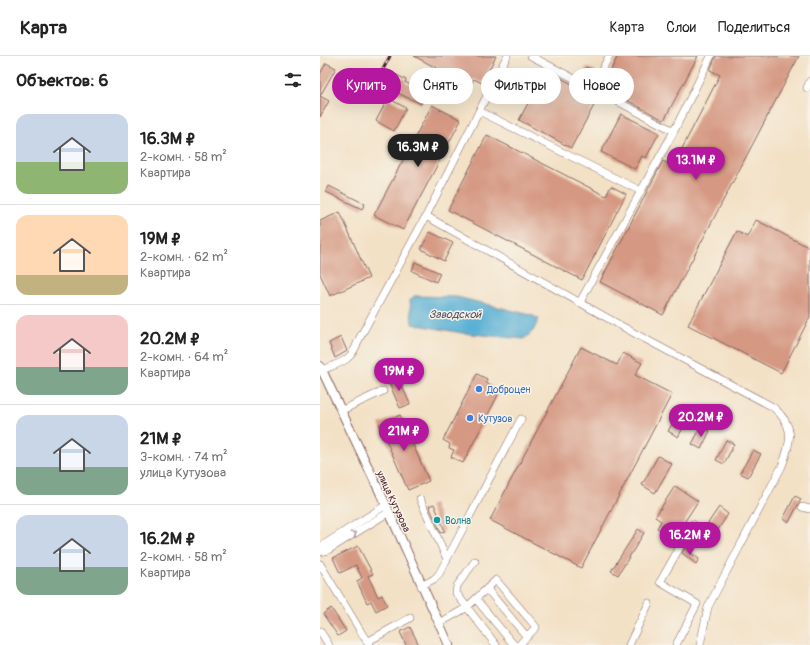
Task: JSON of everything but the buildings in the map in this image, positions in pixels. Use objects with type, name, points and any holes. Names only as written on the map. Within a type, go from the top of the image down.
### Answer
[{"type":"main road","name":"улица Кутузова","points":[[321,368],[387,508],[448,645]]},
{"type":"street","points":[[321,368],[346,360],[354,353],[358,341],[426,216],[507,56]]},
{"type":"street","points":[[531,56],[569,76]]},
{"type":"street","points":[[604,68],[610,56]]},
{"type":"street","points":[[580,302],[674,131],[711,56]]},
{"type":"street","points":[[623,104],[674,131]]},
{"type":"street","points":[[479,111],[641,191]]},
{"type":"street","points":[[426,216],[773,407],[785,417],[790,436],[789,449],[782,466],[708,607],[700,645]]},
{"type":"street","points":[[340,411],[383,391]]},
{"type":"street","points":[[421,586],[434,579],[439,574],[521,419]]},
{"type":"street","points":[[420,499],[447,559]]},
{"type":"street","points":[[320,547],[387,508]]},
{"type":"street","points":[[320,552],[328,550],[387,508]]},
{"type":"street","points":[[802,508],[810,509]]},
{"type":"street","points":[[676,645],[697,604],[660,582],[693,524]]},
{"type":"street","points":[[475,561],[456,590],[466,608],[496,645]]},
{"type":"street","points":[[320,564],[368,644],[410,618]]},
{"type":"street","points":[[438,624],[466,608],[496,580],[536,627],[519,645]]},
{"type":"street","points":[[487,589],[527,637]]},
{"type":"street","points":[[476,599],[514,645]]},
{"type":"street","points":[[629,645],[649,603]]},
{"type":"street","points":[[320,631],[328,645]]},
{"type":"water","name":"Заводской","points":[[414,296],[457,297],[531,315],[539,319],[533,331],[524,339],[462,333],[412,324],[410,300]]},
{"type":"railway","points":[[384,68],[390,56]]},
{"type":"place","name":"Доброцен","points":[[479,389]]},
{"type":"place","name":"Кутузов","points":[[470,418]]},
{"type":"place","name":"Волна","points":[[437,520]]}]
